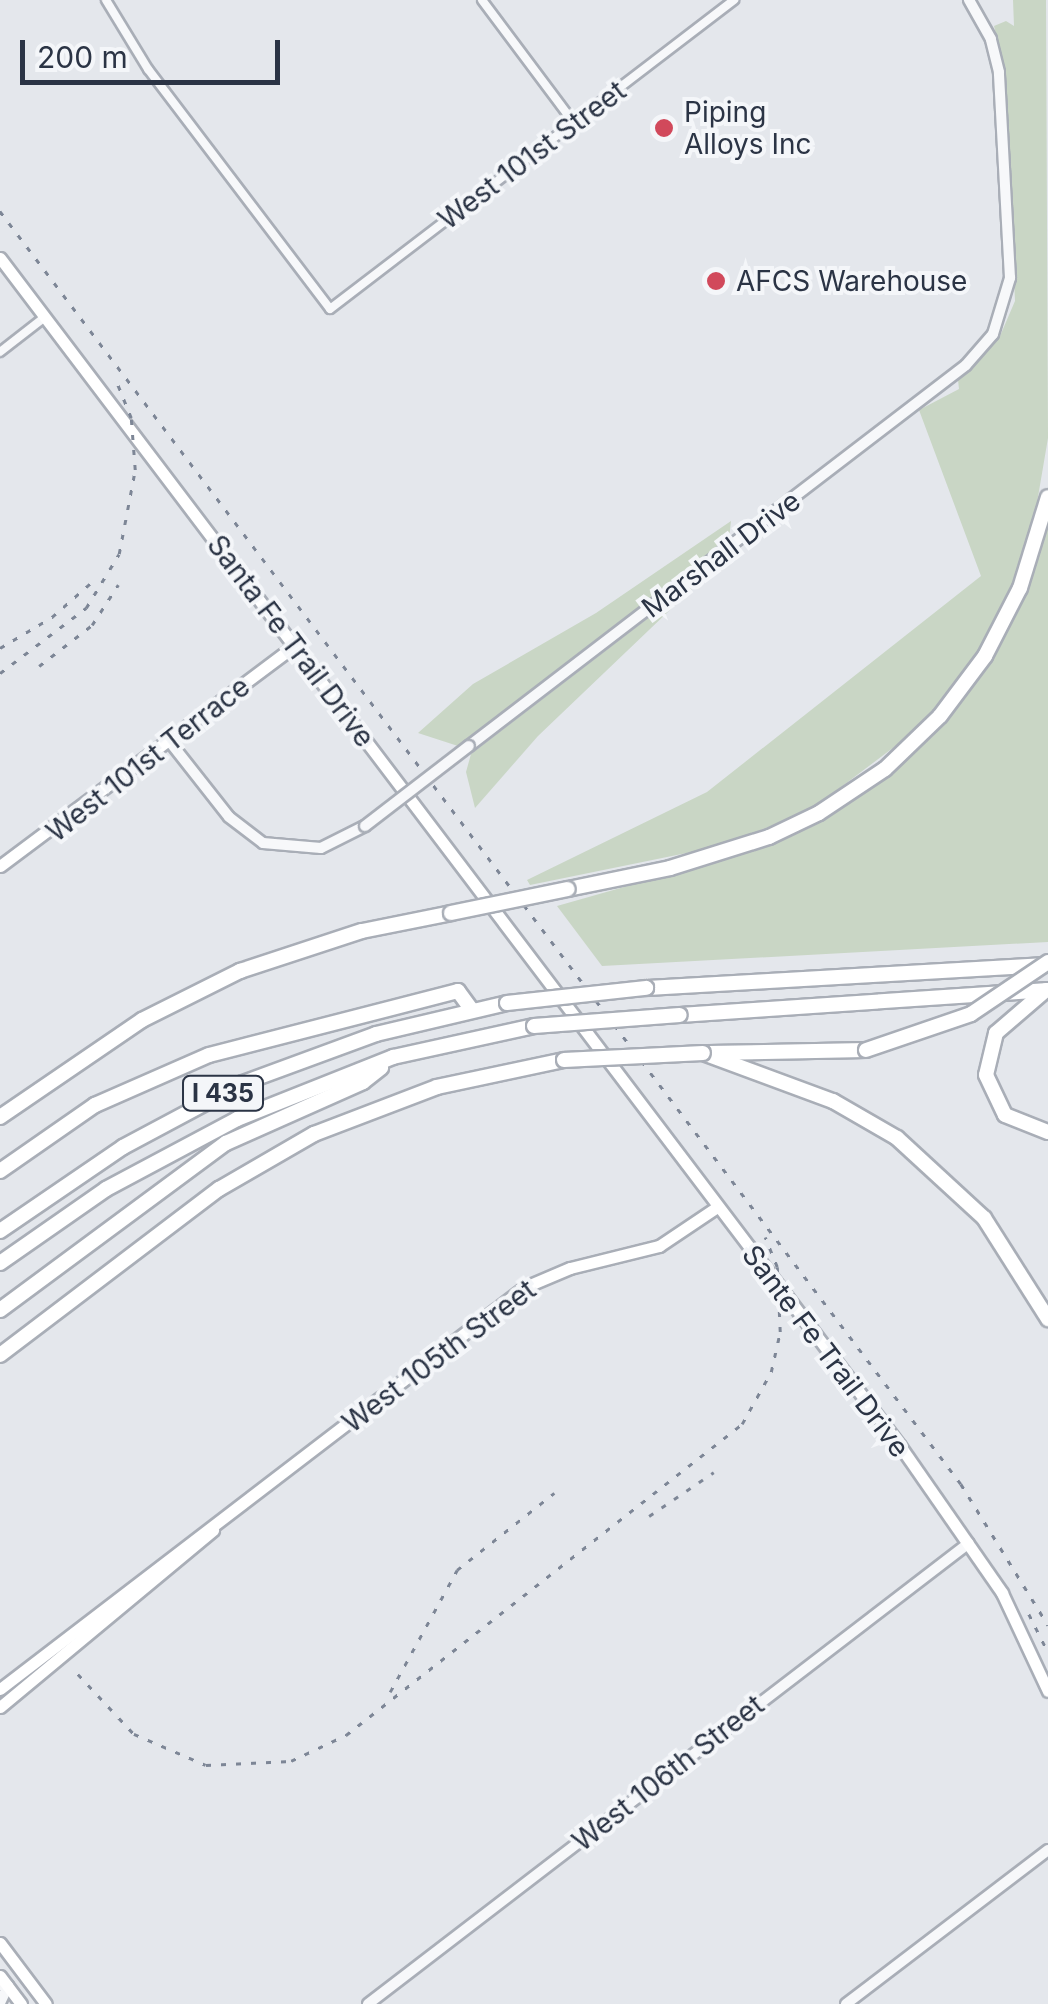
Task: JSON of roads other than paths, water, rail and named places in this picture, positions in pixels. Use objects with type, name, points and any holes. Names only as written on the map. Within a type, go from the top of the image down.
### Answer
[{"type":"highway","points":[[0,1117],[142,1020],[240,971],[362,930],[670,868],[769,837],[819,814],[885,768],[940,716],[990,646],[1025,575],[1048,496]]},
{"type":"highway","points":[[0,1354],[219,1189],[314,1134],[422,1091],[564,1060],[703,1052],[866,1050],[972,1014],[1048,963]]},
{"type":"highway","name":"I 435","points":[[0,1232],[123,1148],[243,1083],[376,1034],[507,1003],[646,988],[1048,963]]},
{"type":"highway","points":[[1047,990],[996,1033],[986,1075],[1005,1115],[1048,1132]]},
{"type":"highway","name":"I 435","points":[[0,1263],[68,1213],[189,1142],[394,1058],[534,1026],[1047,990]]},
{"type":"highway","points":[[0,1171],[107,1099],[209,1055],[458,992],[472,1010]]},
{"type":"highway","points":[[703,1052],[833,1101],[898,1138],[984,1218],[1048,1319]]},
{"type":"highway","points":[[0,1310],[226,1143],[363,1082],[394,1058]]},
{"type":"main road","name":"Santa Fe Trail Drive","points":[[0,258],[581,1025]]},
{"type":"main road","name":"West 101st Terrace","points":[[0,866],[293,647]]},
{"type":"main road","name":"Sante Fe Trail Drive","points":[[581,1025],[969,1543],[1020,1626],[1048,1691]]},
{"type":"main road","name":"West 105th Street","points":[[0,1688],[525,1288],[570,1268],[659,1246],[717,1207]]},
{"type":"main road","name":"West 105th Street","points":[[0,1707],[230,1513]]},
{"type":"main road","points":[[0,1943],[46,2004]]},
{"type":"main road","points":[[2,1982],[21,2004]]},
{"type":"street","name":"West 101st Street","points":[[106,0],[148,70],[330,309],[734,0]]},
{"type":"street","points":[[482,0],[574,123]]},
{"type":"street","name":"Marshall Drive","points":[[170,742],[228,817],[263,842],[321,848],[366,826],[927,396],[994,334],[1010,278],[999,72],[992,38],[968,0]]},
{"type":"street","points":[[0,352],[45,317]]},
{"type":"street","name":"West 106th Street","points":[[368,2004],[969,1543]]},
{"type":"street","points":[[846,2004],[1048,1850]]},
{"type":"street","points":[[0,2003],[2,1982]]},
{"type":"railway","points":[[0,211],[961,1484],[1048,1625]]},
{"type":"railway","points":[[0,673],[86,608],[119,554],[135,470],[131,418],[116,381]]},
{"type":"railway","points":[[0,648],[52,617],[93,581]]},
{"type":"railway","points":[[39,666],[92,625],[118,585]]},
{"type":"railway","points":[[78,1674],[134,1734],[206,1765],[291,1761],[346,1735],[742,1424],[771,1372],[780,1332],[777,1267],[765,1237]]},
{"type":"railway","points":[[649,1516],[714,1472]]},
{"type":"railway","points":[[390,1692],[457,1570],[554,1493]]},
{"type":"railway","points":[[1029,1614],[1048,1652]]},
{"type":"place","name":"Piping Alloys Inc","points":[[664,128]]},
{"type":"place","name":"AFCS Warehouse","points":[[716,281]]}]
